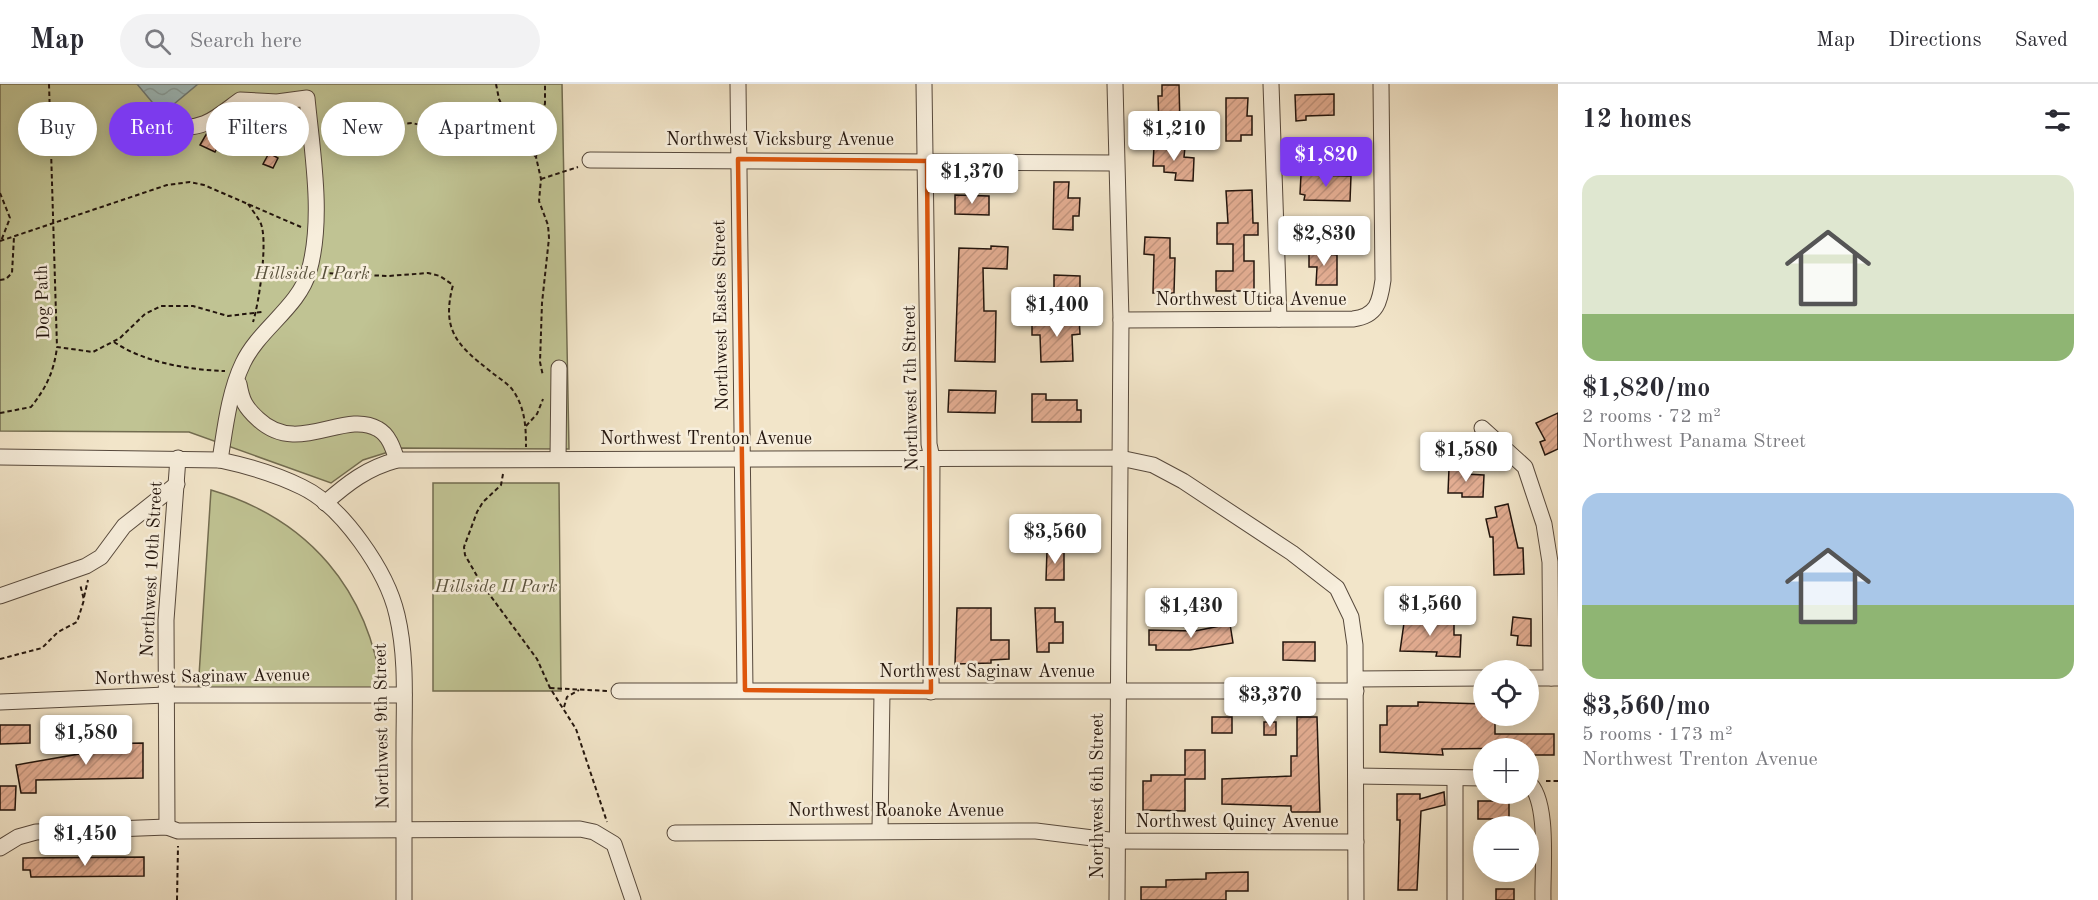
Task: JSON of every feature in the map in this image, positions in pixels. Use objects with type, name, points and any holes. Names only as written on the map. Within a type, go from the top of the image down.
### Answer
[{"type":"street","name":"Northwest Eastes Street","points":[[738,84],[745,690]]},
{"type":"street","name":"Northwest 7th Street","points":[[924,84],[927,161],[929,444],[932,458],[932,692]]},
{"type":"street","points":[[1115,84],[1120,320],[1120,458]]},
{"type":"street","points":[[1271,84],[1279,319]]},
{"type":"street","name":"Northwest Utica Avenue","points":[[1120,320],[1353,319],[1371,313],[1377,307],[1383,280],[1381,84]]},
{"type":"street","points":[[194,127],[216,119],[240,100],[277,102],[307,98],[316,193],[309,272],[286,307],[266,327],[243,363],[220,460]]},
{"type":"street","name":"Northwest Vicksburg Avenue","points":[[590,160],[738,159],[1115,163]]},
{"type":"street","points":[[558,459],[559,368]]},
{"type":"street","points":[[238,378],[243,405],[267,427],[294,435],[357,425],[376,427],[387,437],[397,460]]},
{"type":"street","points":[[1482,428],[1525,467],[1544,524],[1550,562],[1554,678]]},
{"type":"street","points":[[0,457],[220,460],[252,467],[303,487],[325,503]]},
{"type":"street","name":"Northwest 10th Street","points":[[172,829],[166,695],[166,620],[178,458]]},
{"type":"street","name":"Northwest Trenton Avenue","points":[[325,503],[353,478],[376,465],[397,460],[1120,458],[1153,465],[1183,481],[1283,548],[1337,588],[1351,617],[1355,645],[1356,685],[1356,900]]},
{"type":"street","name":"Northwest 6th Street","points":[[1117,900],[1120,458]]},
{"type":"street","points":[[0,596],[86,566],[101,557],[124,526],[177,484]]},
{"type":"street","name":"Northwest 9th Street","points":[[325,503],[349,526],[372,558],[391,595],[404,653],[404,900]]},
{"type":"street","name":"Northwest Saginaw Avenue","points":[[619,691],[1118,692],[1356,685],[1473,679]]},
{"type":"street","points":[[880,830],[882,692]]},
{"type":"street","name":"Northwest Saginaw Avenue","points":[[0,702],[166,695],[404,695]]},
{"type":"street","points":[[1356,776],[1473,778]]},
{"type":"street","points":[[1455,778],[1455,900]]},
{"type":"street","points":[[1539,800],[1542,815],[1543,900]]},
{"type":"street","points":[[0,848],[18,837],[36,832],[172,829],[403,831],[580,829],[594,832],[614,844],[633,900]]},
{"type":"street","name":"Northwest Roanoke Avenue","points":[[675,833],[880,830],[1036,831],[1118,841]]},
{"type":"street","name":"Northwest Quincy Avenue","points":[[1118,841],[1356,842]]},
{"type":"path","name":"Dog Path","points":[[49,84],[57,347],[93,352],[114,342],[145,314],[161,306],[193,306],[228,316],[256,314],[286,307]]},
{"type":"path","points":[[496,84],[500,102]]},
{"type":"path","points":[[545,84],[545,103],[536,157],[541,179],[539,201],[548,225],[549,251],[542,303],[540,362],[545,378]]},
{"type":"path","points":[[310,131],[417,124]]},
{"type":"path","points":[[541,179],[574,170],[590,160]]},
{"type":"path","points":[[0,241],[167,185],[190,182],[314,233]]},
{"type":"path","points":[[0,193],[10,218],[0,241]]},
{"type":"path","points":[[248,204],[261,224],[263,240],[253,324]]},
{"type":"path","points":[[0,280],[6,279],[12,273],[14,237]]},
{"type":"path","points":[[309,272],[356,276],[429,273],[440,276],[453,285],[448,302],[453,338],[471,356],[510,387],[523,410],[526,426],[526,459]]},
{"type":"path","points":[[114,342],[129,352],[173,365],[227,371],[238,378]]},
{"type":"path","points":[[0,413],[31,407],[48,383],[55,365],[57,347]]},
{"type":"path","points":[[526,426],[537,414],[545,394]]},
{"type":"path","points":[[503,459],[501,485],[483,502],[477,512],[464,547],[465,555],[480,583],[537,658],[550,688],[576,729],[614,844]]},
{"type":"path","points":[[0,659],[42,648],[58,632],[77,621],[84,600],[79,579]]},
{"type":"path","points":[[550,688],[619,691]]},
{"type":"path","points":[[564,708],[567,697],[579,690]]},
{"type":"path","points":[[172,829],[177,900]]},
{"type":"highlighted area","points":[[738,159],[927,161],[931,692],[745,690]]},
{"type":"green space","name":"Hillside I Park","points":[[0,84],[562,84],[569,449],[401,448],[363,460],[331,483],[189,432],[0,431]]},
{"type":"green space","name":"Hillside II Park","points":[[433,483],[559,483],[561,691],[433,691]]},
{"type":"green space","points":[[211,490],[246,503],[277,519],[305,540],[328,564],[348,591],[364,621],[375,655],[382,691],[198,691]]},
{"type":"water","points":[[137,84],[198,84],[176,102],[152,102]]},
{"type":"building","points":[[1162,85],[1179,85],[1180,126],[1159,126],[1158,96],[1162,96]]},
{"type":"building","points":[[1334,94],[1334,115],[1306,116],[1306,120],[1296,121],[1295,95]]},
{"type":"building","points":[[1226,98],[1248,98],[1247,116],[1252,116],[1252,135],[1241,135],[1241,141],[1226,141]]},
{"type":"building","points":[[206,135],[206,148],[200,145]]},
{"type":"building","points":[[1154,146],[1185,147],[1184,157],[1194,158],[1193,181],[1175,180],[1176,173],[1164,172],[1164,166],[1153,166]]},
{"type":"building","points":[[267,156],[278,158],[273,168],[263,164]]},
{"type":"building","points":[[1301,175],[1351,176],[1350,201],[1304,200],[1305,195],[1300,194]]},
{"type":"building","points":[[1054,182],[1069,182],[1068,198],[1080,198],[1079,216],[1073,216],[1073,230],[1053,229]]},
{"type":"building","points":[[1252,190],[1253,223],[1258,223],[1258,235],[1244,235],[1244,261],[1254,261],[1254,291],[1216,291],[1216,271],[1233,271],[1233,244],[1217,244],[1217,223],[1228,223],[1226,191]]},
{"type":"building","points":[[955,195],[989,196],[989,215],[955,214]]},
{"type":"building","points":[[1291,232],[1303,232],[1303,251],[1291,250]]},
{"type":"building","points":[[1145,237],[1170,238],[1170,258],[1175,258],[1174,293],[1153,293],[1154,255],[1144,254]]},
{"type":"building","points":[[991,246],[1008,247],[1007,269],[983,268],[984,311],[996,311],[995,362],[955,361],[959,248],[991,249]]},
{"type":"building","points":[[1309,249],[1328,250],[1328,254],[1337,255],[1337,285],[1316,285],[1317,267],[1309,267]]},
{"type":"building","points":[[1054,275],[1080,276],[1080,296],[1054,296]]},
{"type":"building","points":[[1079,317],[1080,334],[1072,335],[1073,361],[1041,362],[1040,335],[1032,335],[1032,321]]},
{"type":"building","points":[[949,390],[996,391],[995,413],[948,412]]},
{"type":"building","points":[[1032,394],[1046,394],[1046,400],[1077,400],[1077,410],[1081,410],[1081,422],[1032,422]]},
{"type":"building","points":[[1558,413],[1558,449],[1545,455],[1540,442],[1545,440],[1536,423]]},
{"type":"building","points":[[1449,468],[1465,469],[1465,474],[1484,475],[1483,497],[1462,497],[1462,493],[1448,493]]},
{"type":"building","points":[[1508,504],[1518,548],[1523,548],[1524,574],[1494,575],[1493,537],[1490,537],[1486,519],[1497,517],[1495,507]]},
{"type":"building","points":[[1047,550],[1064,551],[1064,580],[1046,580]]},
{"type":"building","points":[[957,608],[991,608],[991,640],[1009,640],[1009,659],[991,660],[991,663],[955,664]]},
{"type":"building","points":[[1035,608],[1055,608],[1055,622],[1063,622],[1063,643],[1049,643],[1049,652],[1037,652]]},
{"type":"building","points":[[1405,616],[1424,617],[1424,622],[1454,622],[1454,635],[1461,635],[1460,657],[1436,656],[1437,652],[1400,651]]},
{"type":"building","points":[[1513,617],[1531,619],[1531,646],[1517,645],[1518,636],[1511,635]]},
{"type":"building","points":[[1230,624],[1233,643],[1190,650],[1156,650],[1156,645],[1149,645],[1149,630],[1195,631]]},
{"type":"building","points":[[1283,642],[1315,642],[1315,661],[1283,660]]},
{"type":"building","points":[[1418,702],[1473,704],[1473,726],[1495,726],[1495,734],[1554,734],[1554,755],[1539,755],[1539,738],[1473,738],[1473,749],[1442,749],[1443,755],[1380,752],[1380,725],[1387,725],[1387,706],[1418,706]]},
{"type":"building","points":[[1212,717],[1232,717],[1232,733],[1212,733]]},
{"type":"building","points":[[1297,717],[1317,717],[1320,812],[1291,812],[1291,806],[1222,804],[1222,779],[1291,776],[1291,756],[1297,756]]},
{"type":"building","points":[[1264,722],[1276,722],[1276,735],[1264,735]]},
{"type":"building","points":[[0,725],[30,725],[30,743],[0,744]]},
{"type":"building","points":[[143,743],[143,778],[36,780],[36,793],[21,793],[16,765],[90,752],[90,744]]},
{"type":"building","points":[[1185,750],[1205,750],[1205,779],[1185,779],[1185,811],[1143,810],[1143,781],[1151,781],[1151,775],[1185,775]]},
{"type":"building","points":[[0,786],[16,786],[15,810],[0,810]]},
{"type":"building","points":[[1444,792],[1445,805],[1421,811],[1417,890],[1398,890],[1400,820],[1397,820],[1397,794],[1420,794],[1420,799]]},
{"type":"building","points":[[1478,804],[1509,804],[1509,816],[1478,816]]},
{"type":"building","points":[[144,857],[144,876],[31,877],[30,870],[23,870],[23,858]]},
{"type":"building","points":[[1248,872],[1248,891],[1226,891],[1226,900],[1141,900],[1141,887],[1166,887],[1166,880],[1206,879],[1206,873]]},
{"type":"building","points":[[1496,889],[1514,889],[1514,900],[1496,900]]}]
